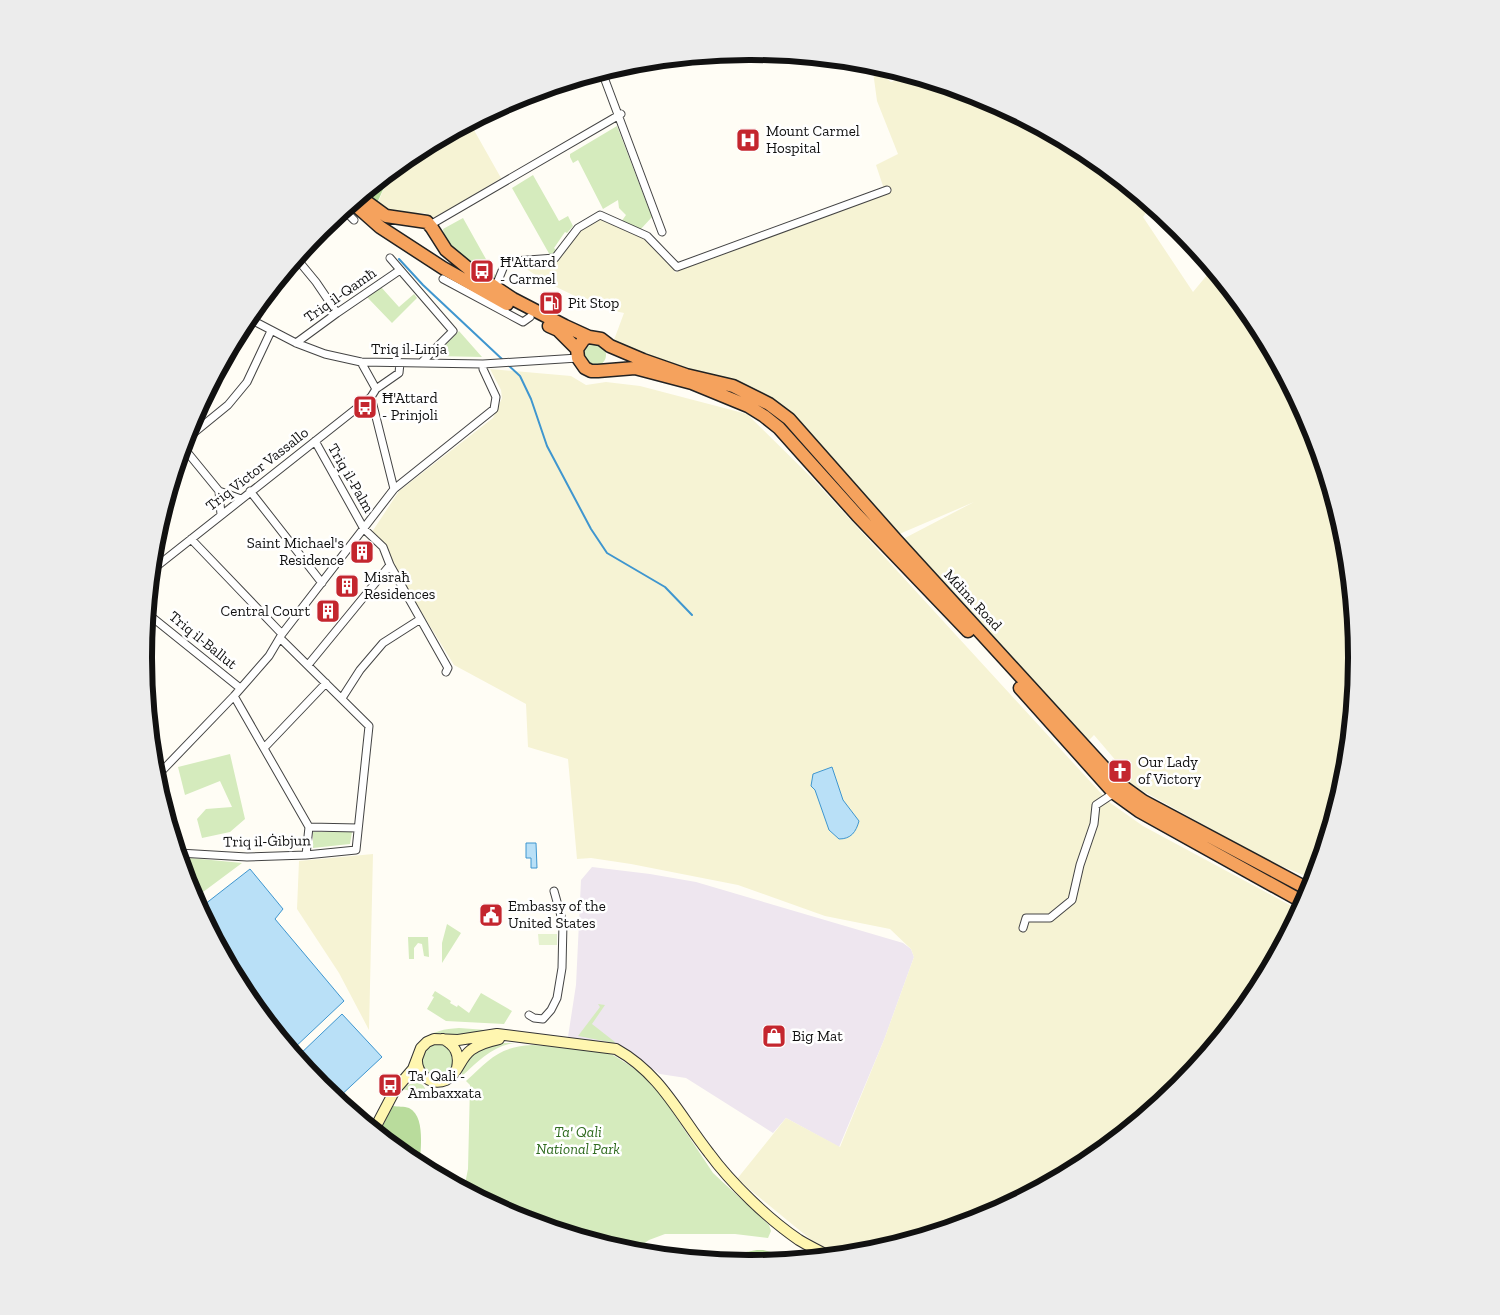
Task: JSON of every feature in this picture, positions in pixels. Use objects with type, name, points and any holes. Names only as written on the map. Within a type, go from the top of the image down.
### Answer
[{"type":"highway","points":[[365,201],[386,216],[428,226]]},
{"type":"highway","name":"Mdina Road","points":[[357,207],[380,227],[412,247],[466,286],[558,330],[578,354],[585,368],[591,371],[636,368],[692,383],[748,406],[764,416],[779,428],[857,515],[988,652],[1114,793],[1139,810],[1297,898]]},
{"type":"highway","points":[[410,224],[428,226],[434,239],[430,246],[424,250],[412,247],[404,236],[410,224]]},
{"type":"highway","name":"Mdina Road","points":[[428,226],[446,250],[495,288],[513,299],[589,337],[601,339],[610,346],[686,375],[733,386],[769,404],[789,419],[896,540],[1118,783],[1143,801],[1302,886]]},
{"type":"highway","points":[[578,354],[584,339],[589,337]]},
{"type":"highway","points":[[603,370],[611,362],[610,346]]},
{"type":"main road","points":[[377,1124],[398,1086],[413,1069],[417,1055],[426,1042],[442,1039],[458,1040],[497,1034],[616,1049],[632,1058],[664,1090],[704,1148],[734,1183],[790,1233],[820,1251]]},
{"type":"main road","points":[[417,1055],[418,1069],[425,1076],[430,1080],[446,1080],[457,1069],[468,1052],[478,1046],[515,1036]]},
{"type":"main road","points":[[442,1039],[454,1048],[458,1054],[457,1069]]},
{"type":"main road","points":[[398,1086],[408,1080],[425,1076]]},
{"type":"street","points":[[604,78],[662,232]]},
{"type":"street","points":[[428,226],[619,115]]},
{"type":"street","points":[[495,288],[504,266],[514,261],[555,258],[578,228],[600,215],[647,236],[677,267],[887,190]]},
{"type":"street","points":[[349,215],[354,220]]},
{"type":"street","points":[[390,258],[453,331],[422,362]]},
{"type":"street","points":[[301,264],[316,282],[336,313]]},
{"type":"street","name":"Triq il-Qamħ","points":[[296,343],[336,313],[400,270]]},
{"type":"street","points":[[443,279],[466,286]]},
{"type":"street","name":"Triq il-Linja","points":[[255,323],[271,332],[325,354],[361,362],[482,364],[578,354]]},
{"type":"street","points":[[198,430],[228,405],[247,382],[271,332]]},
{"type":"street","points":[[361,362],[376,389]]},
{"type":"street","name":"Triq Victor Vassallo","points":[[161,562],[371,397],[376,389],[399,373],[400,363]]},
{"type":"street","points":[[163,769],[234,696],[269,656],[281,636],[394,489],[494,409],[496,397],[482,364]]},
{"type":"street","points":[[371,397],[394,489]]},
{"type":"street","name":"Triq il-Palm","points":[[315,442],[364,529],[383,547],[390,565],[419,620],[448,668],[446,672]]},
{"type":"street","points":[[188,454],[219,491],[241,499]]},
{"type":"street","points":[[219,491],[221,515]]},
{"type":"street","points":[[250,491],[322,583]]},
{"type":"street","points":[[191,539],[326,684],[369,726],[358,828],[309,827]]},
{"type":"street","points":[[308,665],[390,565]]},
{"type":"street","name":"Triq il-Ballut","points":[[154,619],[240,688]]},
{"type":"street","points":[[342,698],[360,670],[383,643],[419,620]]},
{"type":"street","points":[[264,748],[326,684]]},
{"type":"street","points":[[234,696],[309,827],[306,855]]},
{"type":"street","points":[[1023,928],[1026,918],[1050,918],[1072,900],[1080,865],[1094,824],[1096,805],[1114,793]]},
{"type":"street","name":"Triq il-Ġibjun","points":[[185,853],[247,857],[306,855],[356,850],[358,828]]},
{"type":"street","points":[[529,1015],[534,1018],[543,1019],[551,1010],[557,998],[562,968],[563,923],[554,890]]},
{"type":"shaded area","points":[[873,72],[884,75],[891,82],[899,79],[942,92],[979,105],[1049,140],[1114,183],[1147,211],[1143,217],[1193,292],[1208,274],[1224,294],[1247,326],[1286,393],[1316,465],[1336,541],[1346,618],[1348,658],[1346,697],[1336,774],[1316,850],[1306,876],[1269,861],[1123,780],[1129,776],[1094,735],[1087,742],[903,539],[974,502],[897,535],[779,406],[732,382],[648,355],[614,340],[624,313],[601,308],[577,297],[546,282],[516,262],[552,264],[563,255],[576,234],[594,221],[603,219],[647,237],[674,268],[675,273],[884,189],[876,165],[898,154],[877,101]]},
{"type":"shaded area","points":[[473,129],[501,178],[436,218],[424,213],[395,213],[377,205],[386,183],[451,140]]},
{"type":"shaded area","points":[[490,369],[571,376],[586,385],[606,382],[640,386],[747,414],[813,479],[1109,802],[1143,826],[1293,907],[1267,956],[1247,989],[1224,1021],[1199,1051],[1144,1107],[1114,1132],[1082,1154],[1049,1175],[1014,1193],[979,1210],[942,1223],[905,1235],[867,1244],[829,1250],[815,1243],[737,1179],[786,1118],[840,1147],[884,1040],[914,957],[911,949],[890,929],[825,916],[738,885],[631,864],[591,858],[577,859],[568,759],[528,747],[526,704],[454,665],[398,574],[387,548],[372,532],[399,491],[493,418],[502,398],[501,390]]},
{"type":"shaded area","points":[[373,854],[369,1030],[339,973],[297,909],[299,861]]},
{"type":"shaded area","points":[[592,867],[696,882],[903,943],[911,949],[914,957],[884,1040],[839,1147],[786,1118],[773,1133],[686,1078],[660,1074],[618,1045],[568,1037],[576,985],[581,880]]},
{"type":"green space","points":[[617,126],[652,217],[640,230],[621,222],[626,215],[619,208],[618,200],[603,209],[578,160],[573,163],[570,157],[570,154]]},
{"type":"green space","points":[[533,175],[559,221],[568,216],[573,226],[567,233],[565,232],[554,248],[556,250],[551,257],[512,188]]},
{"type":"green space","points":[[386,183],[377,203],[370,196]]},
{"type":"green space","points":[[463,218],[496,277],[491,278],[475,267],[455,250],[444,235],[443,229]]},
{"type":"green space","points":[[381,287],[399,307],[414,294],[417,298],[392,323],[366,296]]},
{"type":"green space","points":[[459,331],[482,357],[435,356]]},
{"type":"green space","points":[[591,344],[599,344],[606,351],[606,359],[599,366],[591,366],[584,359],[584,351]]},
{"type":"green space","points":[[230,754],[245,819],[230,832],[202,838],[197,819],[206,809],[232,807],[220,781],[185,795],[178,767]]},
{"type":"green space","points":[[313,832],[352,832],[350,844],[313,848]]},
{"type":"green space","points":[[187,858],[242,863],[201,893]]},
{"type":"green space","points":[[447,924],[461,933],[442,963],[442,943]]},
{"type":"green space","points":[[538,934],[557,934],[557,945],[539,945]]},
{"type":"green space","points":[[408,937],[428,937],[429,957],[424,956],[422,944],[418,943],[414,948],[414,959],[409,959]]},
{"type":"green space","points":[[435,991],[451,1001],[450,1003],[457,1007],[458,1005],[469,1013],[481,993],[512,1011],[504,1024],[446,1021],[427,1009],[434,997],[432,996]]},
{"type":"green space","points":[[598,1004],[605,1005],[592,1024],[614,1043],[578,1036],[600,1007]]},
{"type":"green space","points":[[459,1028],[500,1031],[458,1038],[433,1036],[422,1040],[439,1031]]},
{"type":"green space","points":[[442,1043],[454,1053],[453,1071],[442,1077],[435,1077],[424,1069],[422,1057],[431,1046]]},
{"type":"green space","points":[[499,1043],[515,1043],[499,1047],[462,1076],[464,1064],[475,1050]]},
{"type":"green space","name":"Ta' Qali National Park","points":[[520,1046],[580,1048],[602,1052],[613,1055],[637,1070],[660,1093],[713,1173],[769,1225],[771,1231],[768,1238],[735,1234],[665,1234],[649,1240],[641,1245],[633,1244],[595,1235],[521,1210],[465,1182],[468,1169],[470,1085],[466,1081],[495,1056]]},
{"type":"green space","points":[[417,1083],[424,1086],[426,1093],[400,1089],[410,1084]]},
{"type":"green space","points":[[393,1106],[409,1108],[418,1118],[420,1126],[420,1155],[386,1132],[381,1128]]},
{"type":"green space","points":[[763,1250],[780,1254],[740,1255]]},
{"type":"water","points":[[832,767],[843,800],[859,821],[852,834],[843,839],[839,839],[829,830],[815,790],[811,786],[813,774]]},
{"type":"water","points":[[526,843],[536,843],[537,868],[531,868],[531,858],[526,858]]},
{"type":"water","points":[[250,869],[283,909],[275,919],[344,1001],[297,1046],[253,989],[214,922],[206,903]]},
{"type":"water","points":[[342,1014],[382,1057],[342,1094],[302,1052]]},
{"type":"waterway","points":[[399,259],[423,285],[503,360]]},
{"type":"waterway","points":[[508,365],[520,376],[531,399],[547,446],[591,529],[607,553],[665,587],[692,615]]},
{"type":"place","name":"Mount Carmel Hospital","points":[[748,140]]},
{"type":"place","name":"Ħ'Attard - Carmel","points":[[482,271]]},
{"type":"place","name":"Pit Stop","points":[[551,303]]},
{"type":"place","name":"Ħ'Attard - Prinjoli","points":[[365,407]]},
{"type":"place","name":"Saint Michael's Residence","points":[[362,552]]},
{"type":"place","name":"Misraħ Residences","points":[[347,586]]},
{"type":"place","name":"Central Court","points":[[328,611]]},
{"type":"place","name":"Our Lady of Victory","points":[[1120,771]]},
{"type":"place","name":"Embassy of the United States","points":[[491,915]]},
{"type":"place","name":"Big Mat","points":[[774,1036]]},
{"type":"place","name":"Ta' Qali - Ambaxxata","points":[[390,1085]]}]
